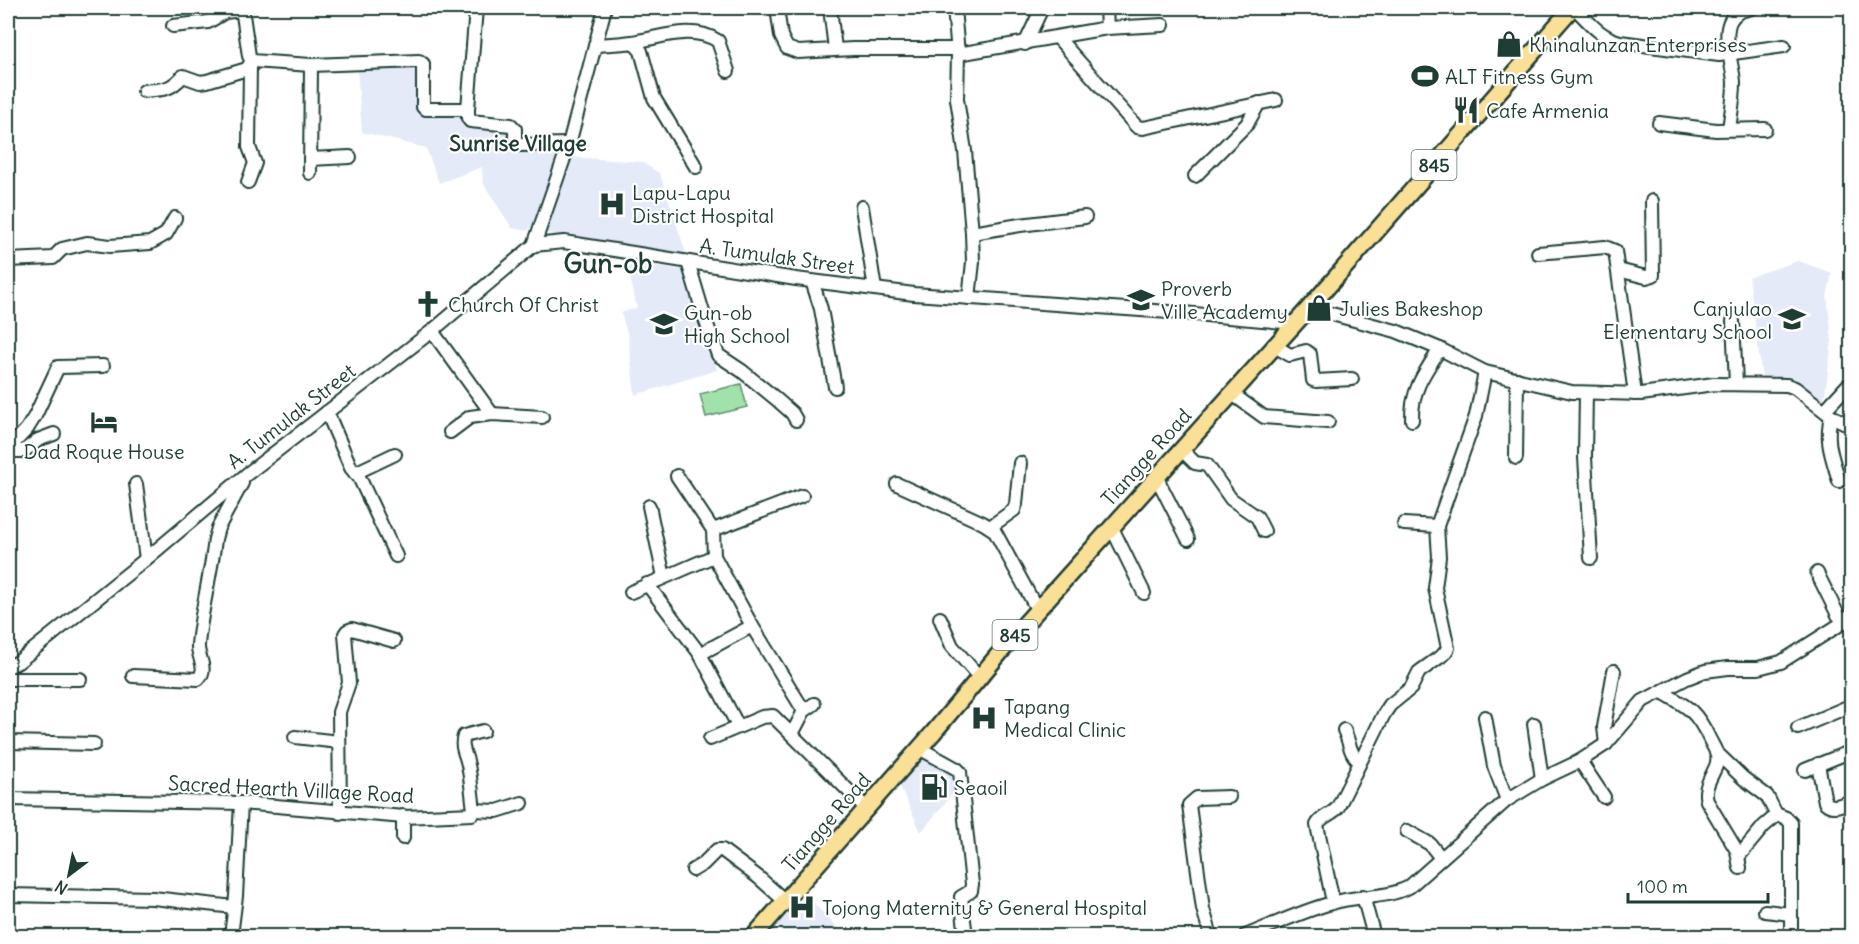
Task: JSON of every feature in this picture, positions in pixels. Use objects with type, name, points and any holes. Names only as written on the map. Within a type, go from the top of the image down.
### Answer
[{"type":"main road","name":"Tiangge Road","points":[[754,936],[1273,345],[1309,308],[1574,8]]},
{"type":"street","points":[[476,8],[468,109],[470,121],[513,126],[515,142],[518,145],[569,144]]},
{"type":"street","points":[[534,245],[569,144],[605,8]]},
{"type":"street","points":[[777,8],[781,36],[787,48],[798,52],[835,49],[958,51],[1025,44],[1107,28],[1163,25]]},
{"type":"street","points":[[830,8],[835,49]]},
{"type":"street","points":[[954,8],[958,51],[957,99],[965,152],[972,233],[973,262],[969,298]]},
{"type":"street","points":[[1025,44],[1042,8]]},
{"type":"street","points":[[1107,8],[1107,28]]},
{"type":"street","points":[[1574,8],[1608,39],[1728,55],[1784,46]]},
{"type":"street","points":[[1729,129],[1734,85],[1727,43],[1730,26],[1738,10],[1752,8]]},
{"type":"street","points":[[173,26],[208,22],[225,12],[242,9],[251,63],[249,147],[255,163],[248,183]]},
{"type":"street","points":[[595,45],[633,42],[662,35],[703,33],[718,41],[728,71]]},
{"type":"street","points":[[1058,38],[1137,127],[1143,128],[1276,100]]},
{"type":"street","points":[[633,42],[641,51],[654,98],[696,167]]},
{"type":"street","points":[[144,91],[169,88],[176,85],[183,76],[200,82],[207,81],[237,73],[251,63],[311,65],[419,61],[423,64],[423,106],[428,109],[468,109]]},
{"type":"street","points":[[310,173],[311,65]]},
{"type":"street","points":[[1195,176],[1247,124],[1259,103]]},
{"type":"street","points":[[1659,123],[1682,127],[1766,129]]},
{"type":"street","points":[[310,159],[350,157]]},
{"type":"street","points":[[1618,270],[1646,277],[1653,275],[1652,201]]},
{"type":"street","points":[[862,207],[875,289]]},
{"type":"street","points":[[972,233],[1085,217]]},
{"type":"street","points":[[8,260],[53,258],[62,249],[87,243],[110,246],[150,243],[166,234],[175,218]]},
{"type":"street","name":"A. Tumulak Street","points":[[8,667],[18,662],[146,559],[247,474],[432,331],[534,245],[564,242],[875,289],[1295,323]]},
{"type":"street","points":[[1538,253],[1605,247],[1615,251],[1635,394]]},
{"type":"street","points":[[688,262],[718,355],[775,398],[792,413],[796,420]]},
{"type":"street","points":[[812,281],[820,309],[835,387]]},
{"type":"street","points":[[1309,308],[1396,331],[1440,349],[1485,372],[1572,392],[1635,394],[1736,383],[1786,386],[1795,388],[1828,413],[1851,426]]},
{"type":"street","points":[[1733,321],[1736,383]]},
{"type":"street","points":[[432,331],[492,414]]},
{"type":"street","points":[[1273,345],[1290,355],[1306,351],[1310,354],[1313,380],[1352,379]]},
{"type":"street","points":[[1412,420],[1419,381],[1440,349]]},
{"type":"street","points":[[8,450],[27,429],[35,416],[58,367],[103,366]]},
{"type":"street","points":[[1333,902],[1317,825],[1319,820],[1333,813],[1338,807],[1390,705],[1411,688],[1419,672],[1444,654],[1448,648],[1435,588],[1439,557],[1437,526],[1472,426],[1485,372]]},
{"type":"street","points":[[1839,481],[1827,432],[1828,413],[1849,385],[1851,372]]},
{"type":"street","points":[[1516,458],[1517,379]]},
{"type":"street","points":[[1231,393],[1264,417],[1328,422]]},
{"type":"street","points":[[1586,393],[1585,457],[1591,558]]},
{"type":"street","points":[[327,412],[351,468],[359,477],[396,556]]},
{"type":"street","points":[[450,432],[470,417],[492,414],[542,417]]},
{"type":"street","points":[[8,450],[24,451],[38,440],[54,434]]},
{"type":"street","points":[[1182,450],[1195,463],[1207,465],[1231,500],[1257,517],[1264,531]]},
{"type":"street","points":[[355,473],[396,454]]},
{"type":"street","points":[[990,527],[1014,510],[1020,464]]},
{"type":"street","points":[[133,676],[198,679],[201,677],[204,670],[198,649],[218,528],[247,474]]},
{"type":"street","points":[[676,476],[713,530],[714,555],[752,626],[786,678],[809,707],[792,734]]},
{"type":"street","points":[[1157,478],[1188,539]]},
{"type":"street","points":[[136,484],[146,559]]},
{"type":"street","points":[[897,484],[994,530],[1038,611]]},
{"type":"street","points":[[713,530],[802,496]]},
{"type":"street","points":[[649,506],[664,577]]},
{"type":"street","points":[[1404,524],[1437,526]]},
{"type":"street","points":[[1112,528],[1144,593]]},
{"type":"street","points":[[630,592],[714,555]]},
{"type":"street","points":[[1817,573],[1838,615],[1848,618]]},
{"type":"street","points":[[647,584],[700,654],[738,726]]},
{"type":"street","points":[[940,618],[952,646],[980,678]]},
{"type":"street","points":[[1245,936],[1333,902],[1400,892],[1409,887],[1507,800],[1542,779],[1580,761],[1606,744],[1643,701],[1705,671],[1758,668],[1781,662],[1848,618]]},
{"type":"street","points":[[700,654],[752,626]]},
{"type":"street","points":[[340,813],[339,712],[349,683],[345,634],[352,629],[394,641]]},
{"type":"street","points":[[1606,744],[1604,727],[1614,671]]},
{"type":"street","points":[[8,679],[80,678]]},
{"type":"street","points":[[1662,692],[1695,714],[1702,722],[1718,754],[1743,778],[1767,796],[1778,815],[1789,821],[1792,829],[1791,936]]},
{"type":"street","points":[[1798,728],[1851,705]]},
{"type":"street","points":[[710,739],[770,714],[809,749],[866,808]]},
{"type":"street","points":[[1485,717],[1494,766],[1507,800]]},
{"type":"street","points":[[1534,724],[1542,779]]},
{"type":"street","points":[[1344,730],[1350,751],[1360,762]]},
{"type":"street","points":[[474,810],[462,740],[464,736],[483,731]]},
{"type":"street","points":[[295,737],[339,742]]},
{"type":"street","points":[[8,742],[94,744]]},
{"type":"street","points":[[920,748],[960,772],[972,884],[971,891],[961,897],[966,936]]},
{"type":"street","points":[[1805,770],[1851,751]]},
{"type":"street","points":[[1718,754],[1705,793],[1739,862],[1764,826],[1778,815]]},
{"type":"street","points":[[1580,761],[1604,797]]},
{"type":"street","points":[[1818,764],[1825,802],[1828,805],[1838,806],[1851,801]]},
{"type":"street","points":[[1211,936],[1203,909],[1189,805],[1197,798],[1229,797]]},
{"type":"street","name":"Sacred Hearth Village Road","points":[[8,799],[241,803],[340,813],[403,816],[472,814],[474,810],[497,811],[522,803]]},
{"type":"street","points":[[231,936],[241,803]]},
{"type":"street","points":[[403,816],[404,838]]},
{"type":"street","points":[[1407,831],[1430,844],[1441,858]]},
{"type":"street","points":[[693,870],[717,850],[722,850],[785,901]]},
{"type":"street","points":[[8,895],[153,898],[234,907]]},
{"type":"street","points":[[1363,896],[1374,936]]},
{"type":"street","points":[[1765,911],[1791,914]]},
{"type":"shaded area","points":[[419,67],[417,105],[462,114],[470,125],[511,132],[513,150],[558,151],[535,224],[527,231],[512,228],[483,183],[482,167],[439,183],[426,148],[362,132],[357,69]]},
{"type":"shaded area","name":"Lapu-Lapu District Hospital","points":[[569,157],[642,162],[660,174],[687,256],[546,233]]},
{"type":"shaded area","name":"Canjulao Elementary School","points":[[1798,261],[1832,273],[1827,296],[1832,341],[1824,400],[1793,382],[1762,378],[1749,277]]},
{"type":"shaded area","name":"Gun-ob High School","points":[[630,262],[689,271],[717,370],[635,395],[628,336],[621,313],[637,308],[629,273]]},
{"type":"shaded area","points":[[923,753],[958,771],[959,786],[921,832],[898,782]]},
{"type":"shaded area","name":"Tojong Maternity & General Hospital","points":[[803,892],[841,932],[837,936],[786,936],[772,921]]},
{"type":"green space","points":[[741,384],[747,407],[706,417],[700,394]]},
{"type":"place","name":"Khinalunzan Enterprises","points":[[1509,44]]},
{"type":"place","name":"ALT Fitness Gym","points":[[1425,76]]},
{"type":"place","name":"Cafe Armenia","points":[[1466,110]]},
{"type":"place","name":"Lapu-Lapu District Hospital","points":[[612,204]]},
{"type":"place","name":"Proverb Ville Academy","points":[[1141,300]]},
{"type":"place","name":"Church Of Christ","points":[[428,304]]},
{"type":"place","name":"Julies Bakeshop","points":[[1319,308]]},
{"type":"place","name":"Canjulao Elementary School","points":[[1792,319]]},
{"type":"place","name":"Gun-ob High School","points":[[664,324]]},
{"type":"place","name":"Dad Roque House","points":[[104,422]]},
{"type":"place","name":"Tapang Medical Clinic","points":[[984,718]]},
{"type":"place","name":"Seaoil","points":[[934,787]]},
{"type":"place","name":"Tojong Maternity & General Hospital","points":[[802,907]]},
{"type":"district","name":"Sunrise Village","points":[[518,143]]},
{"type":"district","name":"Gun-ob","points":[[608,263]]}]
